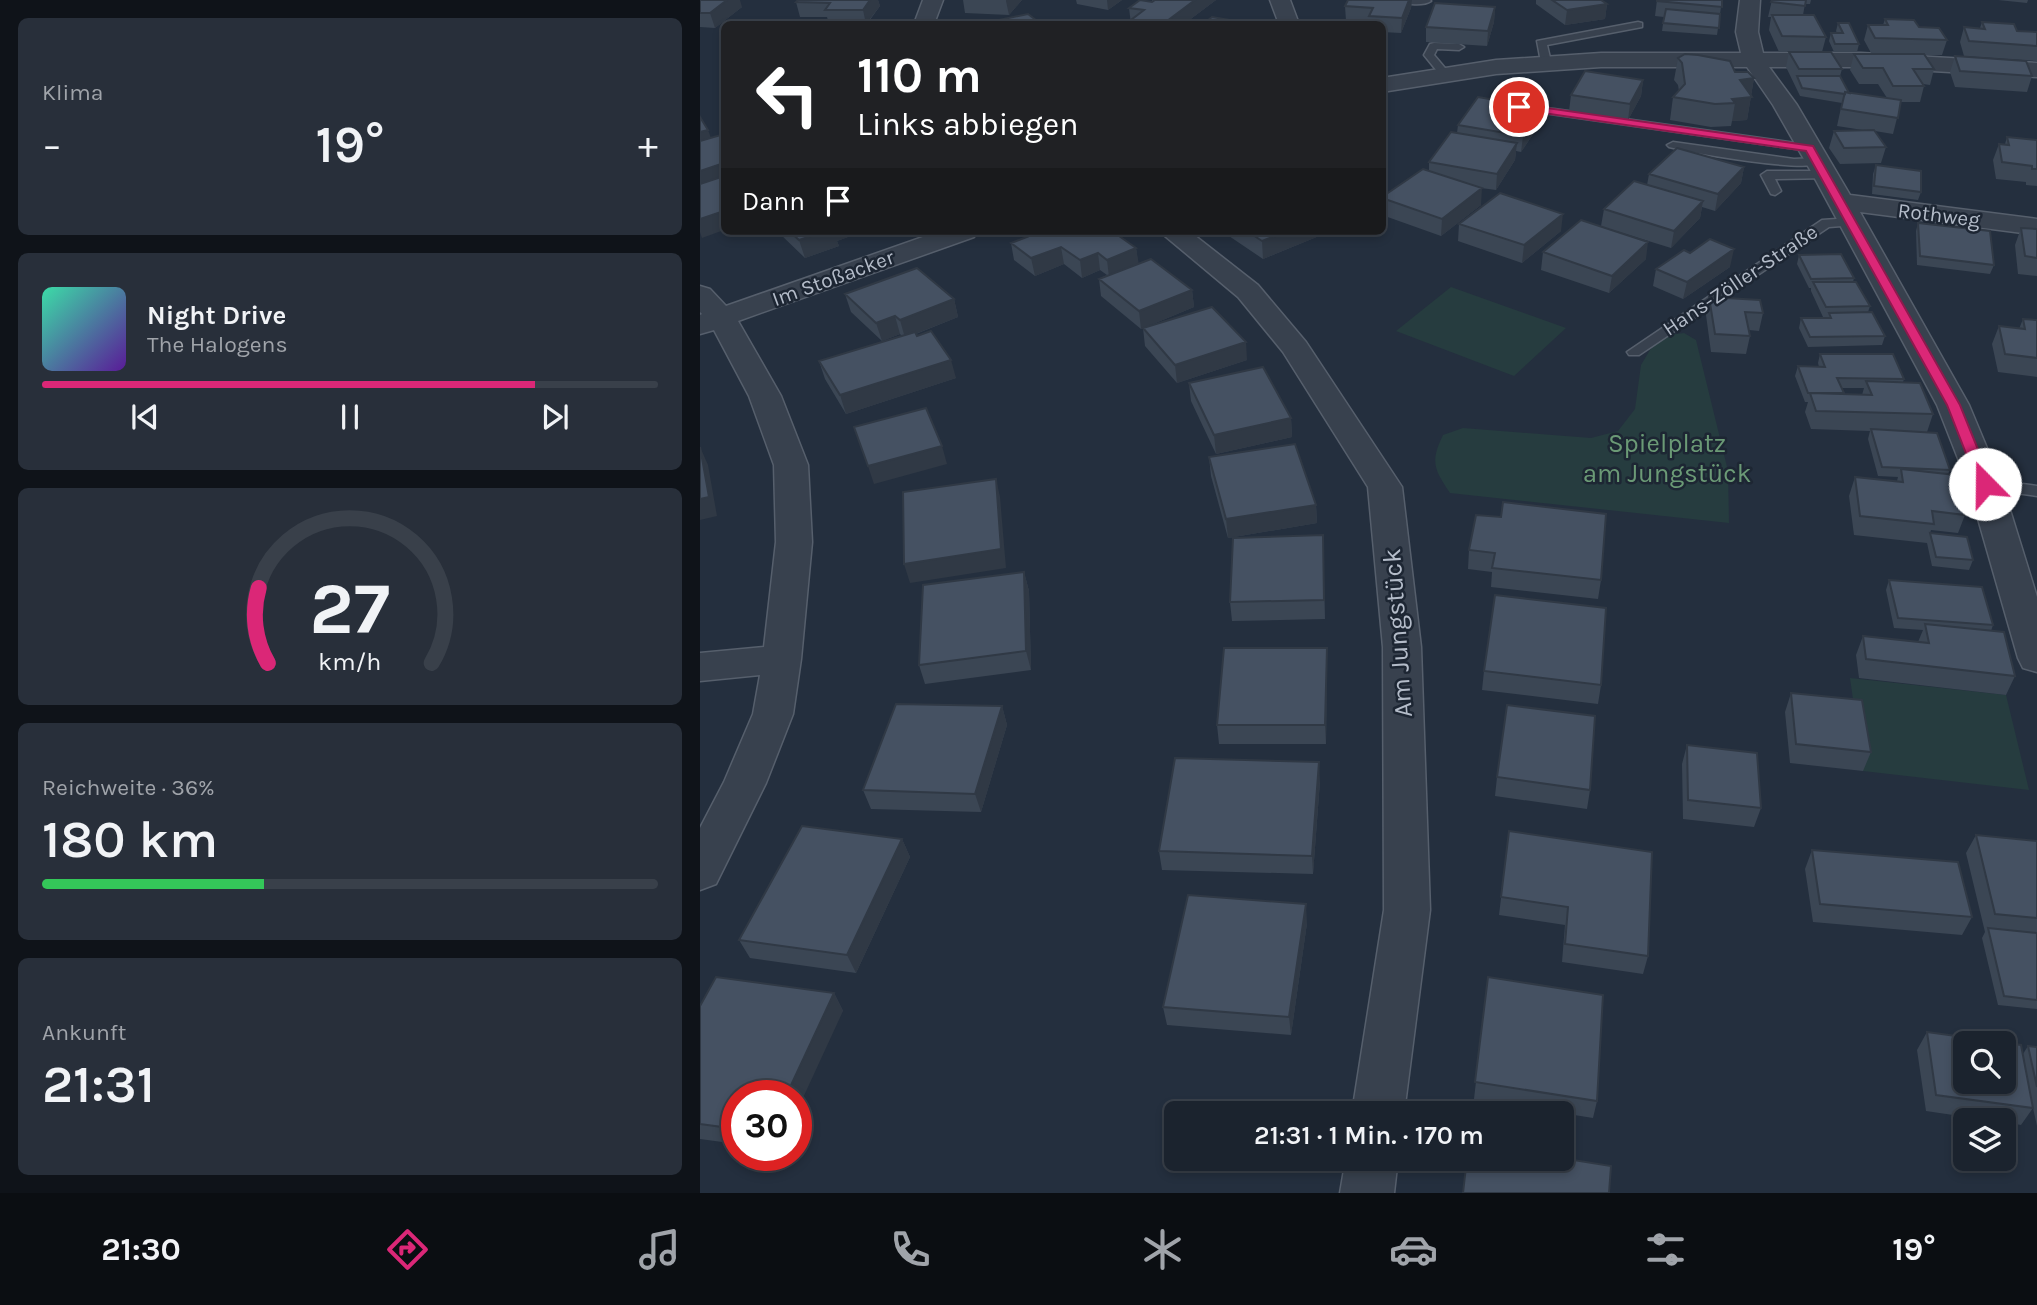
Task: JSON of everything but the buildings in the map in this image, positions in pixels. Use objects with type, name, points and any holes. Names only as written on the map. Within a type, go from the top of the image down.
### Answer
[{"type":"street","points":[[926,21],[933,0]]},
{"type":"street","points":[[1280,0],[1288,21]]},
{"type":"street","name":"Hans-Zöller-Straße","points":[[1750,0],[1747,32],[1754,61],[1785,105],[1818,162],[1953,405],[1985,484],[2037,658]]},
{"type":"street","points":[[1386,84],[1546,62],[1861,60],[2037,70]]},
{"type":"street","name":"Rothweg","points":[[1846,212],[2037,227]]},
{"type":"street","name":"Im Stoßacker","points":[[707,313],[952,235]]},
{"type":"street","name":"Am Jungstück","points":[[1177,235],[1248,291],[1295,348],[1385,487],[1402,647],[1407,910],[1380,1101]]},
{"type":"street","points":[[700,871],[745,783],[773,715],[782,659],[794,542],[791,465],[765,396],[707,313]]},
{"type":"street","points":[[700,667],[782,659]]},
{"type":"street","points":[[1367,1193],[1370,1171]]},
{"type":"lane","points":[[1404,0],[1426,1]]},
{"type":"lane","points":[[1546,62],[1541,43],[1638,25]]},
{"type":"lane","points":[[1445,74],[1429,55],[1434,46],[1459,47]]},
{"type":"lane","points":[[1519,107],[1818,162]]},
{"type":"lane","points":[[1673,145],[1794,163],[1818,162]]},
{"type":"lane","points":[[1775,191],[1767,175],[1818,162]]},
{"type":"lane","name":"Hans-Zöller-Straße","points":[[1634,352],[1846,212]]},
{"type":"lane","points":[[1985,484],[2037,491]]},
{"type":"green space","points":[[1451,287],[1566,328],[1514,376],[1396,331]]},
{"type":"green space","name":"Spielplatz am Jungstück","points":[[1684,333],[1696,340],[1728,471],[1729,523],[1450,493],[1440,478],[1435,459],[1443,435],[1463,428],[1591,438],[1618,431],[1635,409],[1641,365],[1650,350],[1663,336]]},
{"type":"green space","points":[[1850,678],[2006,695],[2029,790],[1863,771]]},
{"type":"route","points":[[1519,107],[1810,148],[1953,405],[1985,484]]}]
